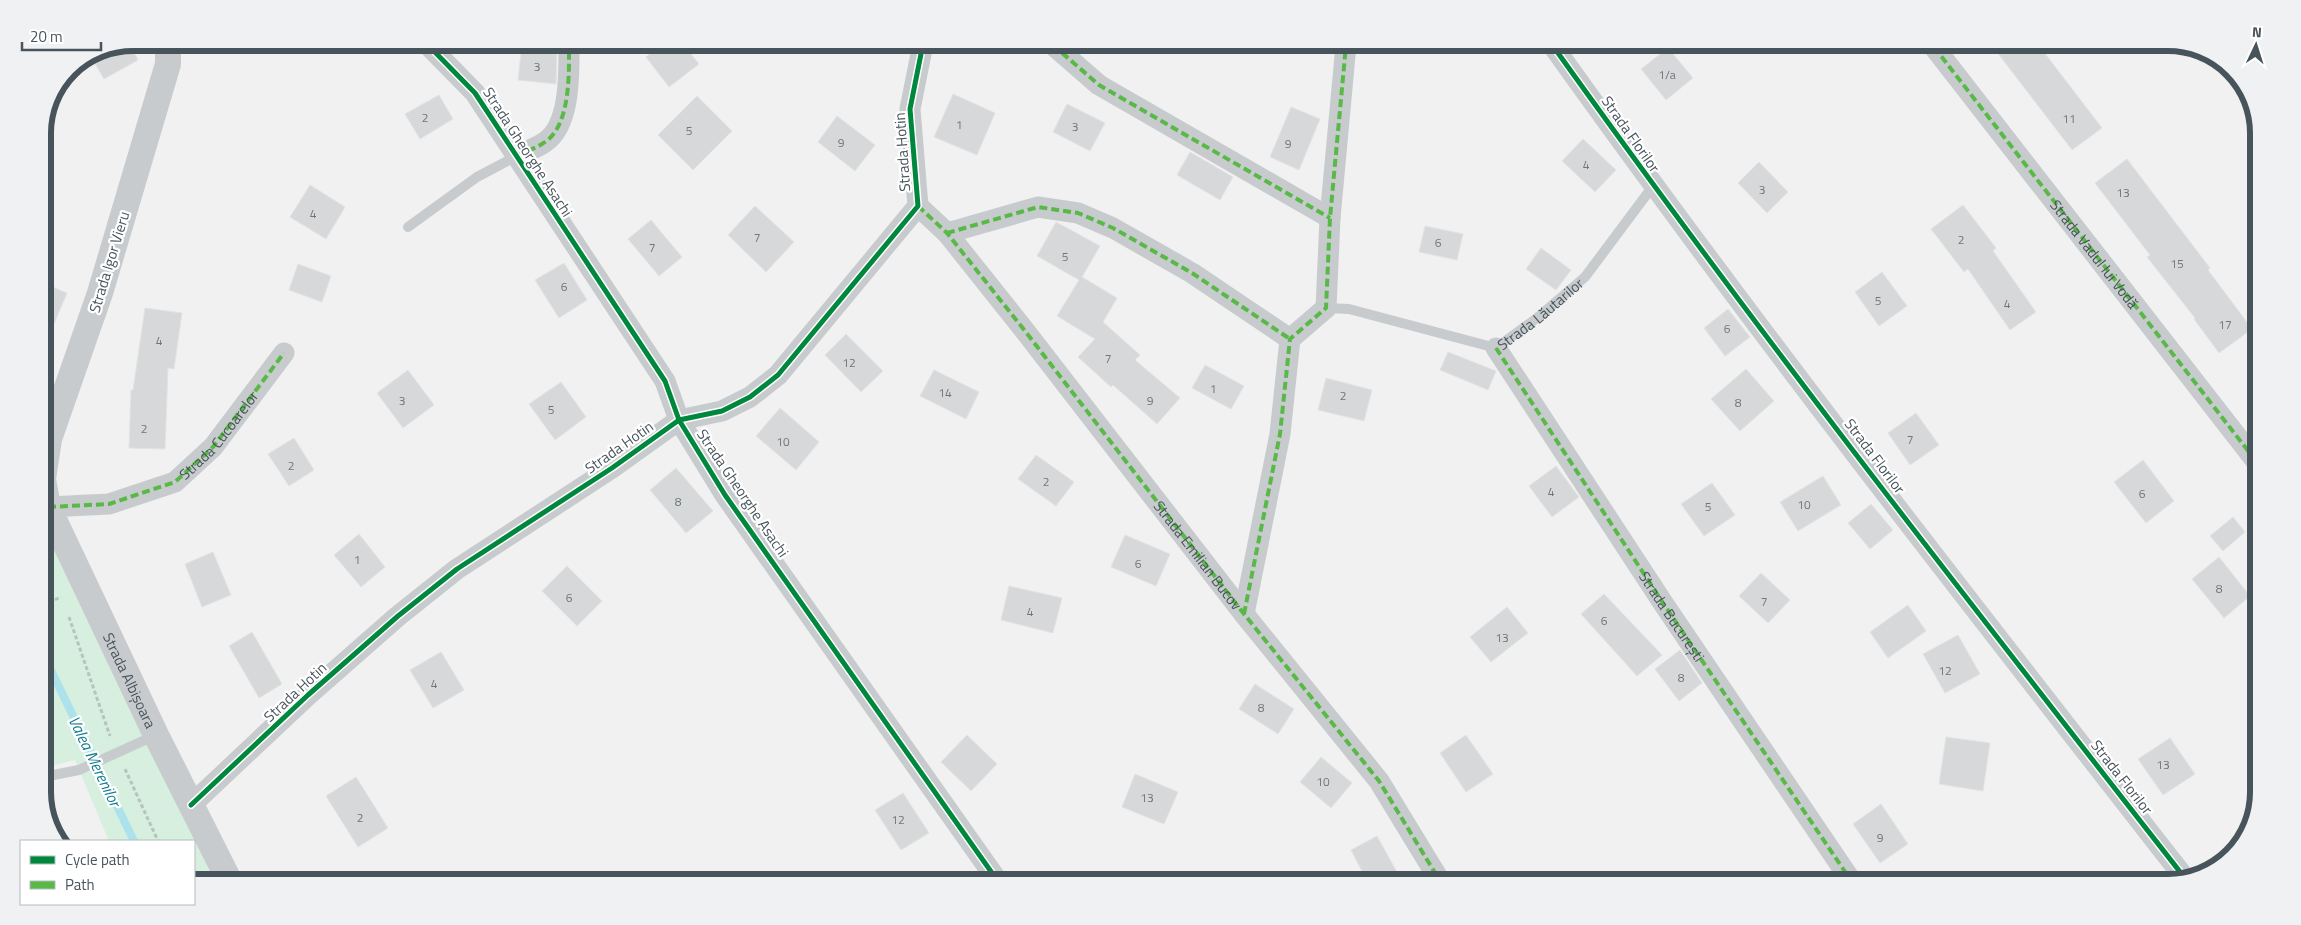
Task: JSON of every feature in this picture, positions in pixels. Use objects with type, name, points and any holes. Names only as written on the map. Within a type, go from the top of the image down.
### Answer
[{"type":"street","name":"Strada Igor Vieru","points":[[51,433],[100,293],[168,64],[168,51]]},
{"type":"street","name":"Strada Gheorghe Asachi","points":[[434,51],[475,93],[666,381],[679,420],[725,495],[993,874]]},
{"type":"street","points":[[517,156],[547,141],[560,123],[568,89],[569,51]]},
{"type":"street","name":"Strada Hotin","points":[[191,805],[308,695],[398,616],[457,569],[612,468],[679,420],[722,411],[750,397],[778,375],[918,206],[910,109],[922,51]]},
{"type":"street","points":[[1060,51],[1099,85],[1330,218]]},
{"type":"street","points":[[1244,614],[1280,434],[1290,339],[1326,308],[1330,218],[1345,51]]},
{"type":"street","name":"Strada Florilor","points":[[1557,51],[1653,186],[2020,667],[2180,872]]},
{"type":"street","name":"Strada Vadul lui Vodă","points":[[1937,51],[2250,453]]},
{"type":"street","name":"Strada Emilian Bucov","points":[[918,206],[947,233],[1244,614],[1379,781],[1436,874]]},
{"type":"street","points":[[947,233],[1038,208],[1078,213],[1113,228],[1192,273],[1290,339]]},
{"type":"street","name":"Strada București","points":[[1496,348],[1664,603],[1847,874]]},
{"type":"street","name":"Strada Cucoarelor","points":[[51,507],[109,504],[175,482],[213,447],[284,353]]},
{"type":"street","name":"Strada Albișoara","points":[[51,513],[156,735],[226,874]]},
{"type":"lane","name":"Strada Gheorghe Asachi","points":[[408,227],[477,177],[517,156]]},
{"type":"lane","name":"Strada Lăutarilor","points":[[1326,308],[1349,309],[1496,348],[1537,318],[1585,277],[1653,186]]},
{"type":"lane","points":[[51,776],[79,770],[156,735]]},
{"type":"path","points":[[59,591],[65,605]]},
{"type":"path","points":[[51,601],[62,596]]},
{"type":"path","points":[[68,614],[114,753],[158,840]]},
{"type":"green space","points":[[51,534],[215,874],[195,874],[195,840],[109,840],[75,760],[51,766]]},
{"type":"building","points":[[133,51],[138,60],[104,79],[94,62],[117,53]]},
{"type":"building","points":[[521,51],[557,51],[556,84],[518,80]]},
{"type":"building","points":[[653,51],[689,51],[699,64],[669,87],[646,57]]},
{"type":"building","points":[[1664,51],[1670,51],[1693,78],[1666,100],[1641,69]]},
{"type":"building","points":[[1996,51],[2043,51],[2102,128],[2072,150]]},
{"type":"building","points":[[953,94],[995,113],[977,155],[934,137]]},
{"type":"building","points":[[439,95],[453,119],[420,139],[405,114]]},
{"type":"building","points":[[697,96],[732,131],[693,170],[658,135]]},
{"type":"building","points":[[1067,104],[1105,123],[1090,151],[1053,132]]},
{"type":"building","points":[[1291,107],[1320,119],[1299,170],[1270,157]]},
{"type":"building","points":[[837,116],[875,145],[855,171],[818,142]]},
{"type":"building","points":[[1583,139],[1616,170],[1595,192],[1562,161]]},
{"type":"building","points":[[1190,152],[1233,177],[1220,200],[1177,175]]},
{"type":"building","points":[[2127,159],[2210,268],[2208,270],[2250,326],[2250,330],[2219,353],[2195,318],[2147,257],[2150,255],[2095,183]]},
{"type":"building","points":[[1759,162],[1788,192],[1767,213],[1738,183]]},
{"type":"building","points":[[310,185],[345,207],[326,239],[290,217]]},
{"type":"building","points":[[1963,205],[1996,248],[1993,251],[2036,312],[2010,330],[1968,269],[1964,272],[1931,229]]},
{"type":"building","points":[[755,206],[794,242],[766,272],[728,235]]},
{"type":"building","points":[[651,220],[682,257],[659,276],[628,239]]},
{"type":"building","points":[[1056,222],[1100,246],[1082,277],[1117,298],[1103,322],[1140,355],[1135,360],[1180,398],[1157,424],[1113,385],[1111,387],[1078,357],[1095,339],[1057,316],[1079,280],[1037,256]]},
{"type":"building","points":[[1425,226],[1463,234],[1457,260],[1419,252]]},
{"type":"building","points":[[1541,248],[1571,270],[1556,290],[1526,269]]},
{"type":"building","points":[[564,263],[587,300],[559,318],[535,280]]},
{"type":"building","points":[[298,264],[331,276],[322,302],[289,290]]},
{"type":"building","points":[[1882,272],[1907,306],[1879,326],[1855,292]]},
{"type":"building","points":[[51,286],[67,293],[51,331]]},
{"type":"building","points":[[145,308],[182,313],[174,369],[168,368],[165,449],[129,448],[131,390],[133,390]]},
{"type":"building","points":[[1728,309],[1750,337],[1725,356],[1704,328]]},
{"type":"building","points":[[846,334],[883,371],[861,392],[825,355]]},
{"type":"building","points":[[1448,352],[1496,371],[1488,390],[1440,370]]},
{"type":"building","points":[[1205,365],[1244,386],[1231,409],[1192,388]]},
{"type":"building","points":[[1746,369],[1774,401],[1740,431],[1711,399]]},
{"type":"building","points":[[408,370],[434,405],[403,428],[377,393]]},
{"type":"building","points":[[934,370],[979,392],[966,419],[920,396]]},
{"type":"building","points":[[1326,378],[1372,390],[1364,421],[1318,410]]},
{"type":"building","points":[[561,382],[586,417],[555,440],[529,404]]},
{"type":"building","points":[[780,408],[819,442],[796,470],[756,436]]},
{"type":"building","points":[[1916,413],[1939,445],[1910,465],[1888,433]]},
{"type":"building","points":[[294,438],[314,470],[289,486],[268,454]]},
{"type":"building","points":[[1036,455],[1074,482],[1056,506],[1018,479]]},
{"type":"building","points":[[2143,460],[2174,501],[2146,523],[2114,482]]},
{"type":"building","points":[[1556,466],[1579,497],[1552,517],[1529,486]]},
{"type":"building","points":[[676,468],[713,511],[686,533],[650,490]]},
{"type":"building","points":[[1823,476],[1841,505],[1798,531],[1780,502]]},
{"type":"building","points":[[1712,483],[1735,515],[1704,536],[1681,504]]},
{"type":"building","points":[[1871,504],[1893,530],[1870,549],[1848,523]]},
{"type":"building","points":[[2233,517],[2245,532],[2223,551],[2210,536]]},
{"type":"building","points":[[359,534],[385,567],[361,587],[334,555]]},
{"type":"building","points":[[1125,535],[1170,554],[1156,586],[1111,567]]},
{"type":"building","points":[[213,552],[231,595],[202,607],[185,564]]},
{"type":"building","points":[[2219,557],[2250,596],[2224,618],[2192,579]]},
{"type":"building","points":[[567,566],[602,601],[577,626],[542,591]]},
{"type":"building","points":[[1761,573],[1790,600],[1768,623],[1739,596]]},
{"type":"building","points":[[1009,586],[1062,598],[1053,633],[1001,620]]},
{"type":"building","points":[[1604,594],[1662,655],[1637,676],[1581,614]]},
{"type":"building","points":[[1908,605],[1926,631],[1888,658],[1870,632]]},
{"type":"building","points":[[1507,607],[1528,633],[1491,662],[1470,637]]},
{"type":"building","points":[[252,632],[282,684],[259,698],[229,646]]},
{"type":"building","points":[[1958,635],[1980,674],[1945,693],[1923,654]]},
{"type":"building","points":[[1680,650],[1702,683],[1679,701],[1655,669]]},
{"type":"building","points":[[441,652],[464,690],[433,708],[410,670]]},
{"type":"building","points":[[1255,684],[1294,709],[1278,734],[1239,709]]},
{"type":"building","points":[[967,735],[997,764],[971,791],[941,762]]},
{"type":"building","points":[[1466,735],[1493,774],[1466,792],[1440,753]]},
{"type":"building","points":[[1946,737],[1990,743],[1983,791],[1939,784]]},
{"type":"building","points":[[2170,738],[2195,774],[2163,795],[2138,759]]},
{"type":"building","points":[[1321,757],[1352,783],[1331,808],[1300,782]]},
{"type":"building","points":[[1135,774],[1178,792],[1164,824],[1122,807]]},
{"type":"building","points":[[356,777],[388,828],[358,847],[326,796]]},
{"type":"building","points":[[903,793],[929,833],[901,850],[875,810]]},
{"type":"building","points":[[1881,804],[1908,844],[1880,863],[1853,824]]},
{"type":"building","points":[[1377,836],[1398,874],[1363,874],[1351,850]]},
{"type":"waterway","name":"Valea Merenilor","points":[[51,670],[134,840]]},
{"type":"marked path","points":[[517,156],[545,142],[560,123],[567,97],[569,51]]},
{"type":"marked path","points":[[1060,51],[1099,85],[1330,218]]},
{"type":"marked path","points":[[1244,614],[1280,434],[1290,339],[1326,308],[1330,218],[1345,51]]},
{"type":"marked path","points":[[1937,51],[2250,453]]},
{"type":"marked path","points":[[918,206],[947,233],[1244,614],[1379,781],[1436,874]]},
{"type":"marked path","points":[[947,233],[1038,207],[1078,213],[1113,228],[1192,273],[1290,339]]},
{"type":"marked path","points":[[1496,348],[1663,603],[1847,874]]},
{"type":"marked path","points":[[51,507],[109,504],[175,482],[213,447],[284,353]]},
{"type":"cycle path","points":[[434,51],[475,93],[665,381],[679,420],[725,495],[993,874]]},
{"type":"cycle path","points":[[191,805],[308,695],[398,616],[457,569],[612,468],[679,420],[722,411],[750,397],[778,375],[918,206],[910,109],[922,51]]},
{"type":"cycle path","points":[[1557,51],[1629,152],[1785,361],[2180,872]]}]
